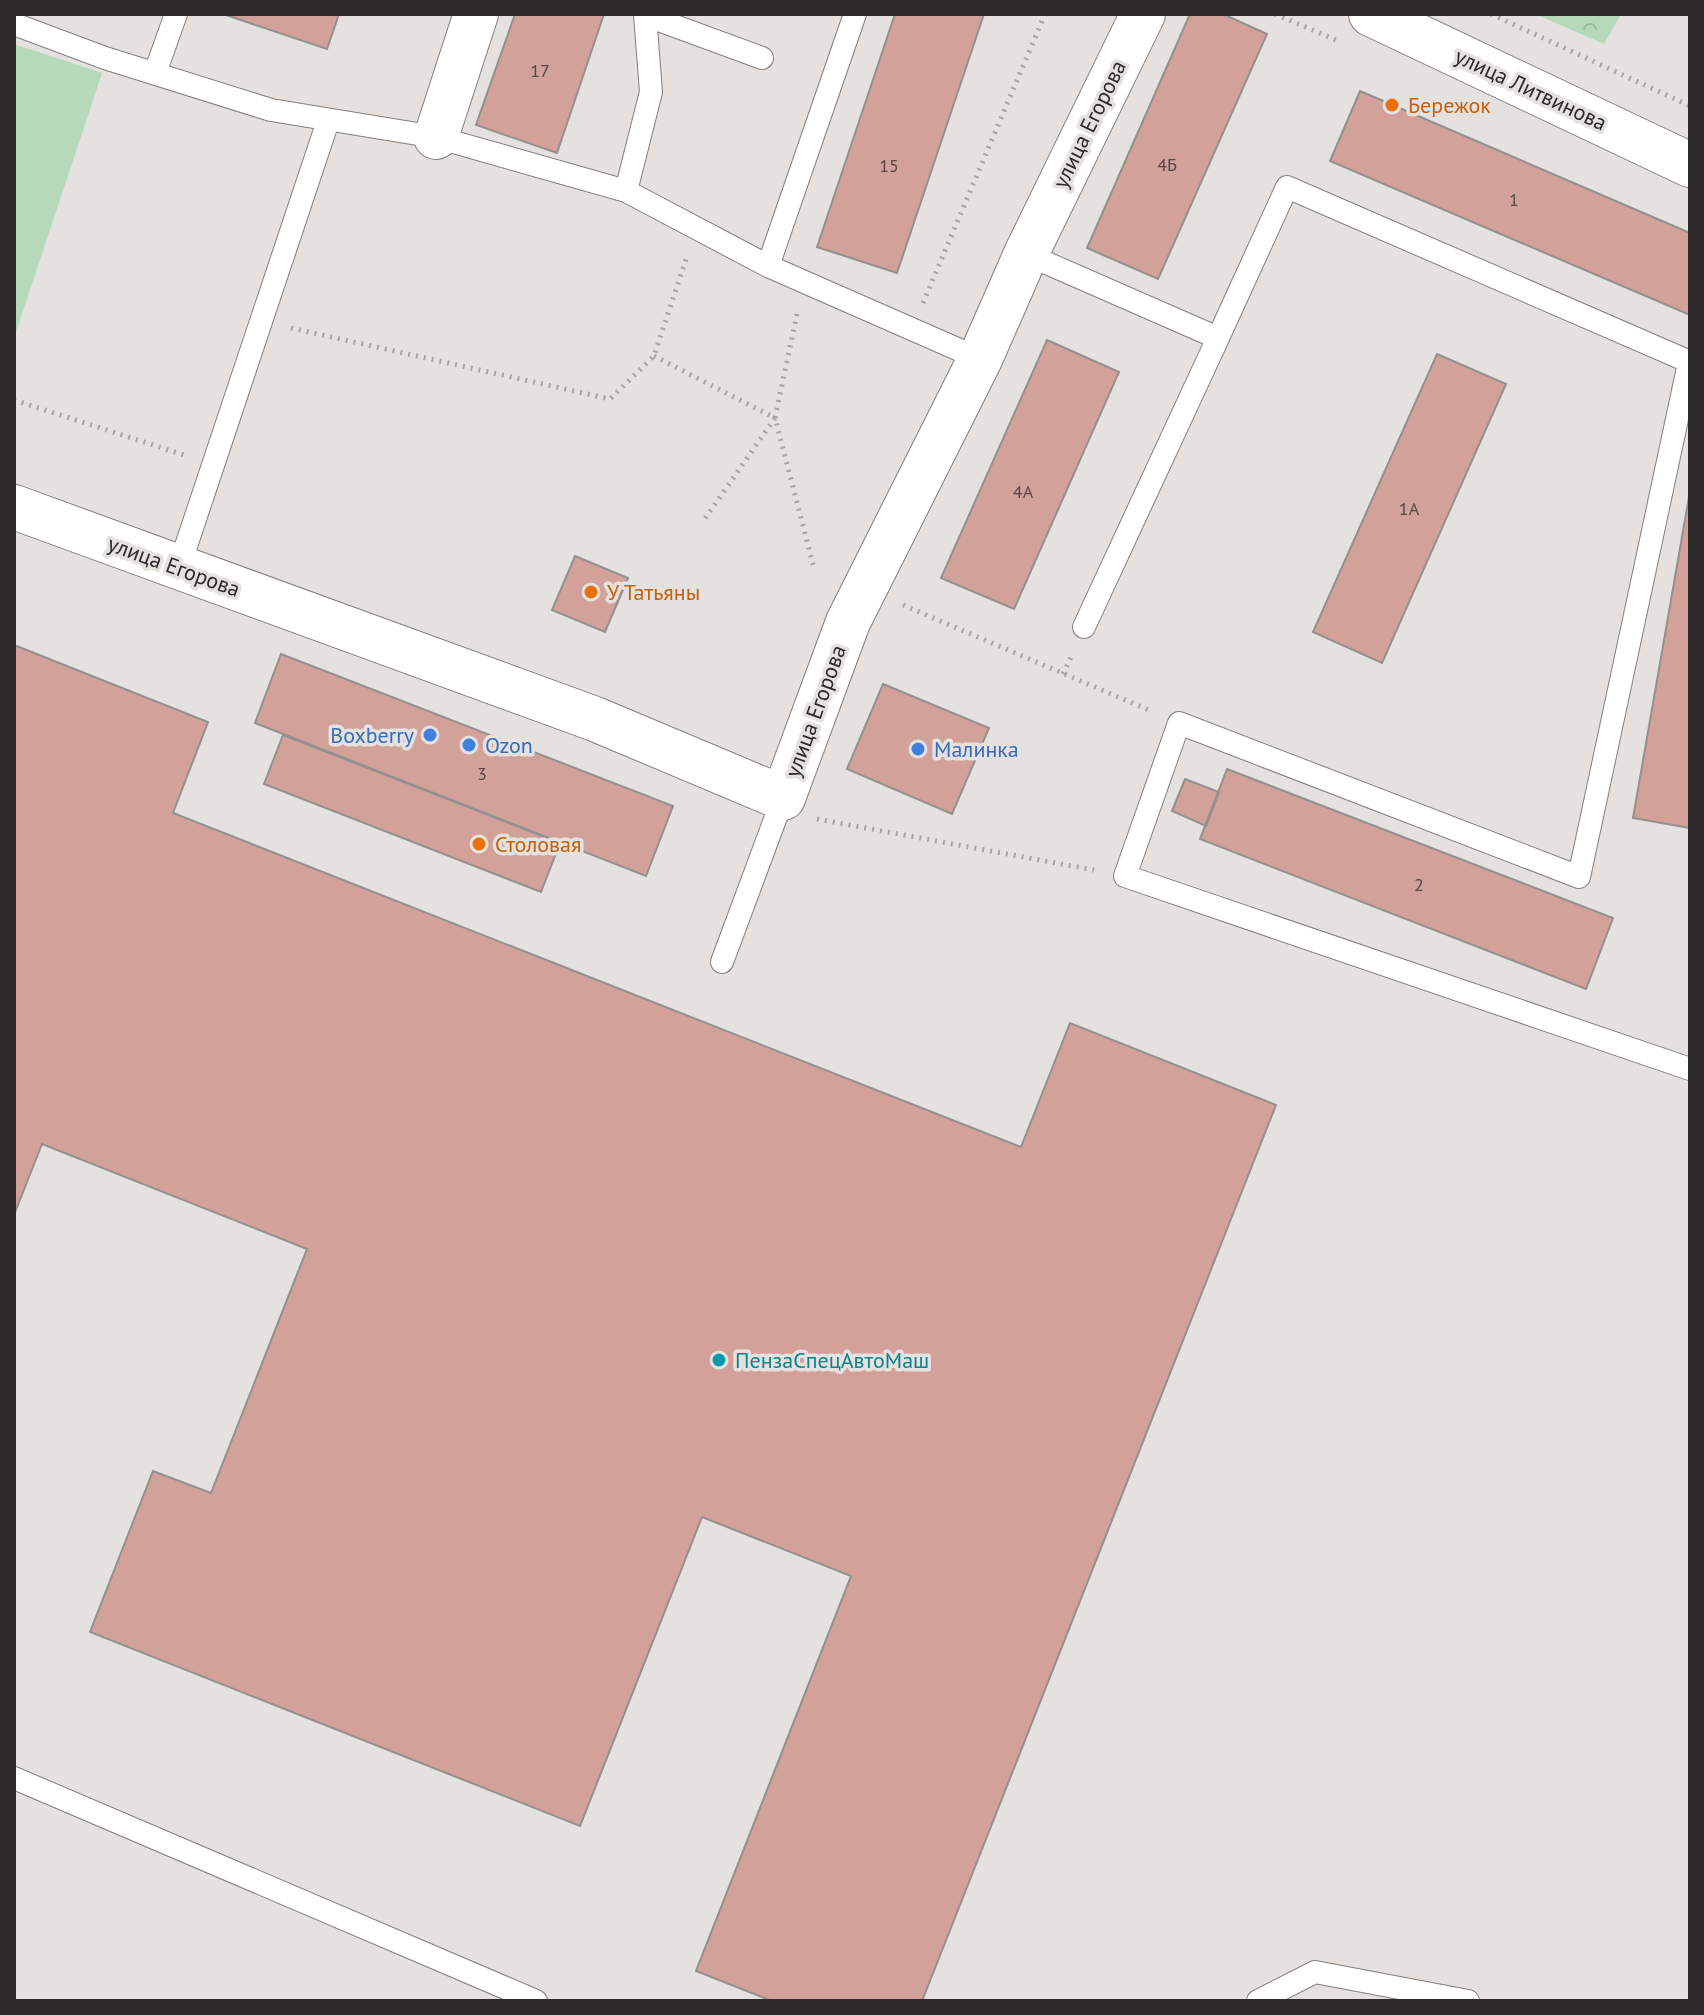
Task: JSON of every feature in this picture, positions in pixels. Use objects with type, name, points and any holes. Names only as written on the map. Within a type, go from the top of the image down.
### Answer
[{"type":"street","points":[[436,137],[476,14]]},
{"type":"street","name":"улица Егорова","points":[[14,507],[595,719],[783,798],[848,622],[980,359],[1026,254],[1143,14]]},
{"type":"street","name":"улица Литвинова","points":[[1394,19],[1690,165]]},
{"type":"lane","points":[[155,73],[176,14]]},
{"type":"lane","points":[[768,266],[855,14]]},
{"type":"lane","points":[[626,191],[651,92],[645,15],[762,58]]},
{"type":"lane","points":[[14,24],[271,110],[436,137],[626,191],[768,266],[980,359]]},
{"type":"lane","points":[[179,567],[328,121]]},
{"type":"lane","points":[[1084,627],[1287,187],[1690,362],[1579,877],[1179,723],[1125,876],[1690,1069]]},
{"type":"lane","points":[[1026,254],[1218,338]]},
{"type":"lane","points":[[722,962],[783,798]]},
{"type":"lane","points":[[14,1778],[536,2001]]},
{"type":"lane","points":[[1258,2001],[1315,1972],[1468,2001]]},
{"type":"path","points":[[912,330],[1045,14]]},
{"type":"path","points":[[1491,14],[1690,106]]},
{"type":"path","points":[[261,321],[610,399],[654,356],[696,229]]},
{"type":"path","points":[[704,520],[775,418],[804,282]]},
{"type":"path","points":[[654,356],[775,418],[814,568]]},
{"type":"path","points":[[14,400],[213,464]]},
{"type":"path","points":[[902,605],[1179,723]]},
{"type":"green space","points":[[1535,14],[1621,14],[1604,44]]},
{"type":"green space","points":[[14,44],[102,73],[14,338]]},
{"type":"building","points":[[223,14],[339,14],[327,49]]},
{"type":"building","points":[[515,14],[604,14],[557,153],[476,125]]},
{"type":"building","points":[[895,14],[984,14],[897,273],[817,247]]},
{"type":"building","points":[[1190,14],[1223,14],[1267,34],[1158,279],[1087,248]]},
{"type":"building","points":[[1360,91],[1690,233],[1690,315],[1330,161]]},
{"type":"building","points":[[1047,340],[1119,372],[1014,609],[941,578]]},
{"type":"building","points":[[1437,354],[1506,384],[1382,663],[1313,632]]},
{"type":"building","points":[[1690,491],[1690,828],[1633,818]]},
{"type":"building","name":"У Татьяны","points":[[575,556],[628,578],[605,632],[552,610]]},
{"type":"building","name":"ПензаСпецАвтоМаш","points":[[14,645],[208,722],[173,813],[1021,1147],[1070,1023],[1276,1105],[922,2001],[772,2001],[696,1971],[851,1576],[702,1517],[580,1826],[90,1632],[153,1471],[211,1493],[307,1249],[42,1144],[14,1215]]},
{"type":"building","points":[[281,654],[673,806],[646,876],[255,723]]},
{"type":"building","name":"Малинка","points":[[883,684],[989,728],[952,814],[847,769]]},
{"type":"building","points":[[283,735],[560,843],[541,892],[264,784]]},
{"type":"building","points":[[1227,769],[1613,918],[1586,989],[1200,839]]},
{"type":"building","points":[[1185,779],[1219,792],[1206,826],[1172,811]]},
{"type":"place","name":"Бережок","points":[[1392,105]]},
{"type":"place","name":"У Татьяны","points":[[591,592]]},
{"type":"place","name":"Boxberry","points":[[430,735]]},
{"type":"place","name":"Ozon","points":[[469,745]]},
{"type":"place","name":"Малинка","points":[[918,749]]},
{"type":"place","name":"Столовая","points":[[479,844]]},
{"type":"place","name":"ПензаСпецАвтоМаш","points":[[719,1360]]}]
